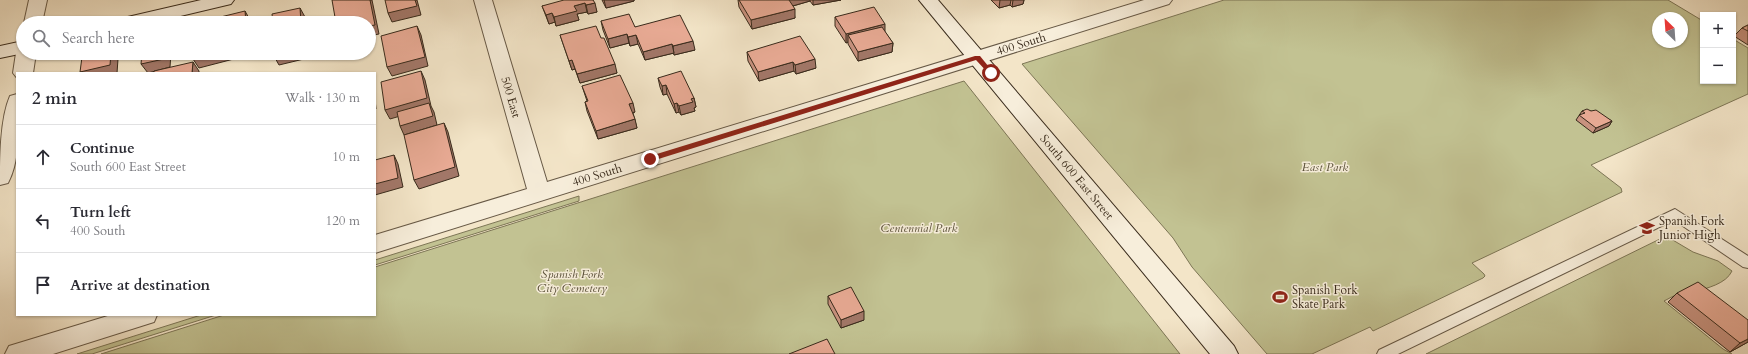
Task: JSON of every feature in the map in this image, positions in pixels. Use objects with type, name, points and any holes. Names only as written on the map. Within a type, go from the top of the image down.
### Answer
[{"type":"street","points":[[35,16],[38,0]]},
{"type":"street","points":[[156,16],[225,0]]},
{"type":"street","name":"500 East","points":[[483,0],[539,193]]},
{"type":"street","name":"South 600 East Street","points":[[928,0],[978,57],[1225,354]]},
{"type":"street","name":"400 South","points":[[376,244],[1163,0]]},
{"type":"street","points":[[0,52],[16,49]]},
{"type":"street","points":[[23,72],[25,60]]},
{"type":"street","points":[[0,177],[16,105]]},
{"type":"street","points":[[18,354],[142,316]]},
{"type":"lane","points":[[1384,354],[1675,214],[1748,263]]},
{"type":"green space","name":"East Park","points":[[1224,0],[1668,0],[1700,19],[1700,84],[1736,84],[1736,41],[1748,48],[1748,94],[1591,165],[1621,188],[1622,192],[1472,263],[1484,274],[1485,276],[1483,278],[1373,331],[1370,327],[1312,354],[1267,354],[1192,267],[1173,238],[1022,64]]},
{"type":"green space","name":"Centennial Park","points":[[964,81],[1180,354],[101,354],[221,316],[376,316],[376,267]]},
{"type":"green space","points":[[579,196],[579,201],[376,265],[376,260]]},
{"type":"green space","points":[[1666,236],[1693,252],[1718,261],[1732,271],[1725,279],[1716,285],[1694,292],[1689,288],[1664,301],[1723,349],[1732,354],[1426,354]]},
{"type":"green space","points":[[198,316],[213,316],[92,354],[77,354]]},
{"type":"building","points":[[332,0],[370,0],[373,16],[335,16]]},
{"type":"building","points":[[385,0],[415,0],[417,6],[388,13]]},
{"type":"building","points":[[564,0],[593,0],[595,3],[586,5],[585,3],[574,6],[577,11],[554,17],[552,13],[546,15],[542,6]]},
{"type":"building","points":[[739,0],[789,0],[795,9],[751,20]]},
{"type":"building","points":[[874,7],[885,24],[846,34],[835,17]]},
{"type":"building","points":[[300,8],[301,16],[272,16],[272,14]]},
{"type":"building","points":[[245,11],[245,16],[225,16]]},
{"type":"building","points":[[629,14],[635,27],[680,15],[693,41],[673,46],[672,44],[643,52],[636,35],[628,37],[627,34],[608,39],[601,21]]},
{"type":"building","points":[[1748,25],[1748,31],[1742,28]]},
{"type":"building","points":[[417,26],[425,57],[387,67],[381,36]]},
{"type":"building","points":[[596,26],[601,38],[604,38],[615,64],[577,74],[572,60],[569,61],[560,35]]},
{"type":"building","points":[[882,27],[893,43],[858,52],[848,35]]},
{"type":"building","points":[[800,36],[815,59],[795,65],[793,62],[758,72],[747,52]]},
{"type":"building","points":[[82,60],[110,60],[110,65],[80,72]]},
{"type":"building","points":[[141,60],[159,60],[141,64]]},
{"type":"building","points":[[193,62],[192,72],[154,71]]},
{"type":"building","points":[[421,71],[427,98],[385,110],[381,82]]},
{"type":"building","points":[[681,71],[694,98],[691,99],[693,102],[679,106],[677,103],[674,104],[666,85],[662,86],[658,78]]},
{"type":"building","points":[[620,75],[633,103],[629,104],[635,119],[596,131],[585,102],[588,101],[582,86]]},
{"type":"building","points":[[429,103],[433,116],[400,126],[397,112]]},
{"type":"building","points":[[1587,109],[1591,111],[1596,110],[1612,121],[1596,128],[1579,115],[1585,113],[1582,111]]},
{"type":"building","points":[[444,123],[455,167],[414,180],[404,135]]},
{"type":"building","points":[[394,155],[398,178],[376,184],[376,160]]},
{"type":"building","points":[[1698,282],[1748,320],[1748,339],[1740,343],[1677,293]]},
{"type":"building","points":[[851,287],[864,311],[841,320],[828,296]]},
{"type":"building","points":[[827,339],[835,354],[789,354]]},
{"type":"place","name":"Spanish Fork Junior High","points":[[1647,228]]},
{"type":"place","name":"Spanish Fork Skate Park","points":[[1280,297]]},
{"type":"route","points":[[650,159],[978,57],[991,73]]},
{"type":"park label","name":"Spanish Fork City Cemetery","points":[[572,281]]}]
